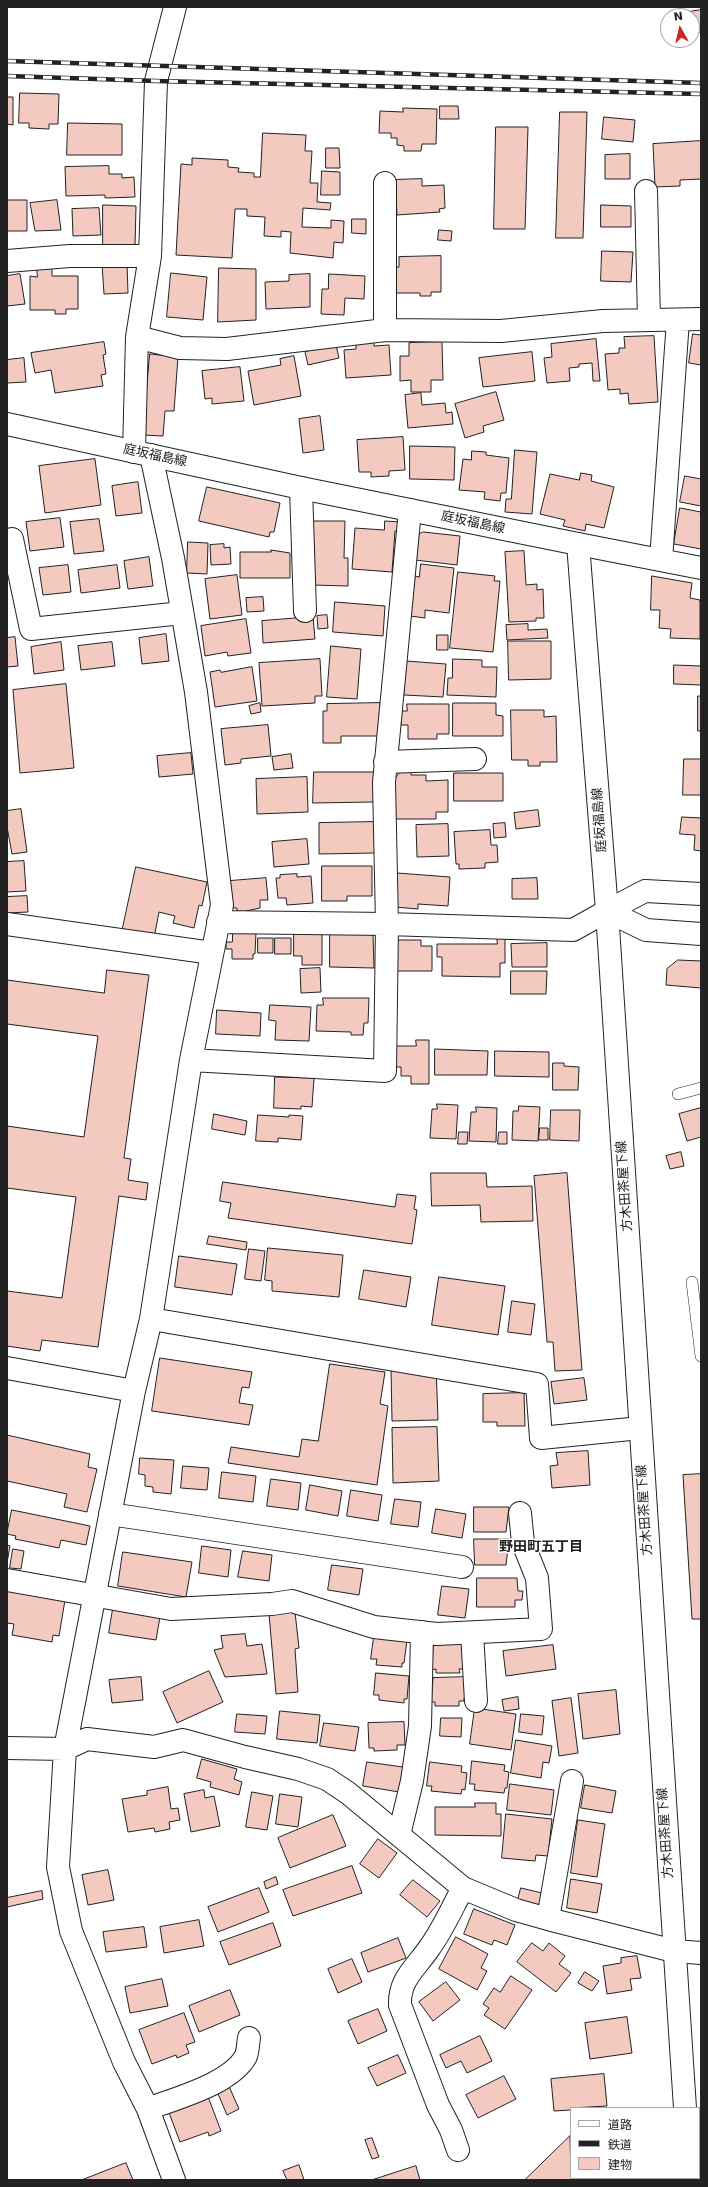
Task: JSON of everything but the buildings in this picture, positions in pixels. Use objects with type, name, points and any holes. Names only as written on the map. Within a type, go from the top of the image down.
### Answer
[{"type":"street","points":[[174,2180],[148,2109],[124,2062],[71,1931],[58,1867],[65,1749],[134,1391],[151,1319],[191,1060],[222,905],[196,692],[182,613],[142,453],[138,337],[150,256],[156,81],[175,7]]},
{"type":"street","points":[[385,183],[385,330]]},
{"type":"street","points":[[646,192],[648,320]]},
{"type":"street","points":[[7,261],[70,256],[150,256]]},
{"type":"street","points":[[138,337],[180,348],[227,349],[385,330],[501,331],[603,321],[701,319]]},
{"type":"street","points":[[661,560],[678,320]]},
{"type":"street","name":"庭坂福島線","points":[[7,424],[301,488],[578,544],[607,911]]},
{"type":"street","points":[[301,488],[305,611]]},
{"type":"street","points":[[191,1060],[385,1071],[387,924],[384,782],[410,510]]},
{"type":"street","points":[[12,539],[31,629],[182,613]]},
{"type":"street","points":[[578,544],[701,568]]},
{"type":"street","points":[[385,762],[475,759]]},
{"type":"street","points":[[218,922],[387,924],[573,930],[645,891],[701,894]]},
{"type":"street","points":[[607,911],[646,930],[701,934]]},
{"type":"street","name":"方木田茶屋下線","points":[[607,911],[685,2107]]},
{"type":"street","points":[[7,924],[212,953]]},
{"type":"street","points":[[151,1319],[537,1384],[541,1438],[640,1428]]},
{"type":"street","points":[[7,1368],[134,1391]]},
{"type":"street","points":[[7,1580],[171,1609],[272,1604],[292,1601],[374,1627],[437,1634],[541,1630],[537,1578],[523,1543],[520,1513]]},
{"type":"street","points":[[110,1514],[462,1567]]},
{"type":"street","points":[[399,1835],[412,1781],[420,1726],[422,1632]]},
{"type":"street","points":[[472,1633],[476,1701]]},
{"type":"street","points":[[7,1748],[65,1749],[86,1740],[154,1747],[183,1740],[244,1757],[298,1769],[327,1779],[338,1786],[463,1888],[516,1910],[548,1919],[674,1951],[701,1953]]},
{"type":"street","points":[[548,1919],[572,1781]]},
{"type":"street","points":[[458,2150],[451,2130],[438,2105],[400,2005],[400,1992],[405,1980],[430,1946],[463,1888]]},
{"type":"street","points":[[148,2109],[205,2088],[235,2070],[246,2055],[249,2038]]},
{"type":"lane","points":[[678,1094],[701,1088]]},
{"type":"lane","points":[[692,1282],[698,1304],[701,1356]]},
{"type":"railway","points":[[7,61],[701,83]]},
{"type":"railway","points":[[7,76],[701,94]]},
{"type":"district","name":"野田町五丁目","points":[[541,1547]]}]
